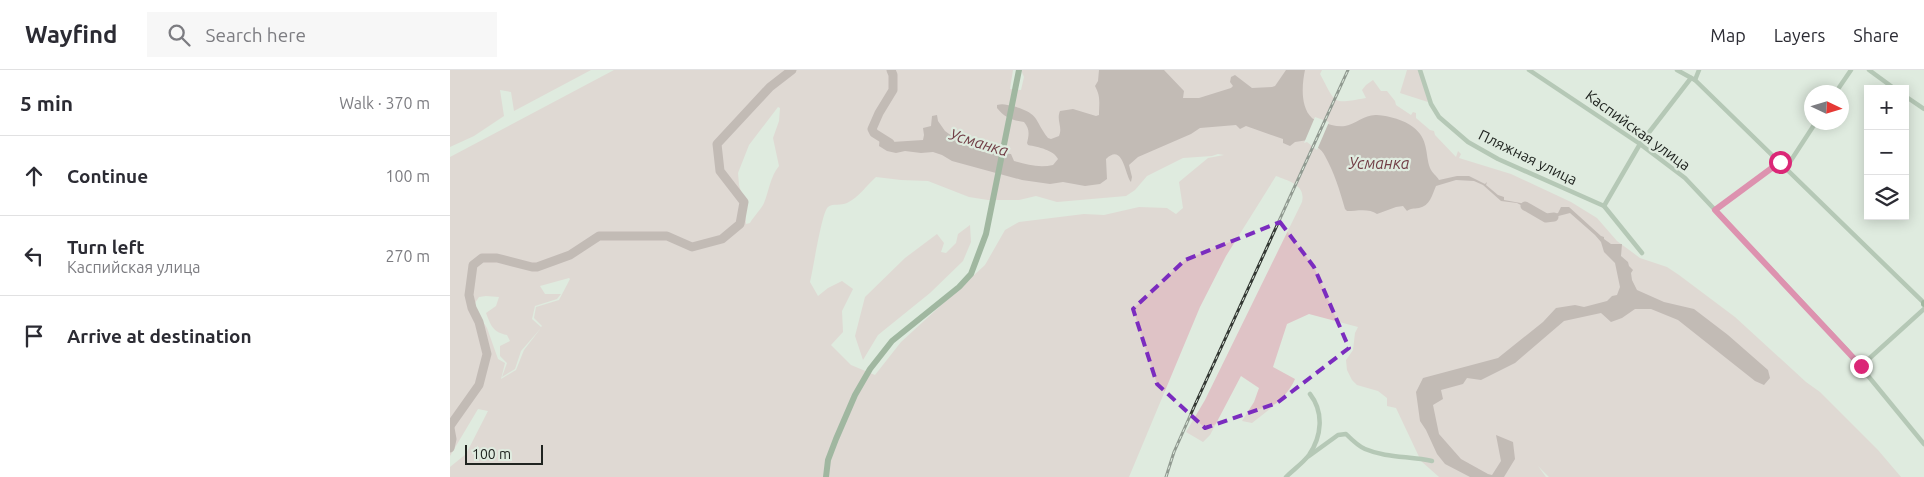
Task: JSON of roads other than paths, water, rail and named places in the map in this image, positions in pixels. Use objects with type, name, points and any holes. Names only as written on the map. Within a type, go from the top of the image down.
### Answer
[{"type":"street","points":[[826,477],[828,460],[836,439],[854,396],[870,370],[892,341],[959,287],[971,274],[986,234],[1018,70]]},
{"type":"street","name":"Пляжная улица","points":[[1420,70],[1431,104],[1440,117],[1468,142],[1498,159],[1604,206],[1642,254]]},
{"type":"street","name":"Каспийская улица","points":[[1529,70],[1640,144],[1685,178],[1861,366],[1924,444]]},
{"type":"street","points":[[1677,70],[1693,79],[1924,303]]},
{"type":"street","points":[[1604,206],[1640,144],[1699,70]]},
{"type":"street","points":[[1841,85],[1851,70]]},
{"type":"street","points":[[1869,70],[1890,85]]},
{"type":"street","points":[[1909,99],[1924,109]]},
{"type":"street","points":[[1786,168],[1811,130]]},
{"type":"street","points":[[1715,210],[1780,162]]},
{"type":"street","points":[[1861,366],[1924,310]]},
{"type":"street","points":[[1309,456],[1322,423],[1316,401],[1310,394]]},
{"type":"street","points":[[1286,477],[1309,456],[1338,435],[1346,434],[1363,448],[1392,456],[1432,461]]},
{"type":"water","name":"Усманка","points":[[1099,70],[1164,70],[1184,91],[1183,98],[1199,98],[1231,88],[1233,86],[1230,82],[1231,77],[1235,75],[1252,88],[1272,87],[1275,86],[1286,70],[1305,70],[1303,82],[1304,102],[1305,108],[1313,119],[1337,126],[1349,125],[1373,115],[1405,122],[1413,127],[1422,137],[1426,147],[1428,163],[1439,180],[1457,176],[1469,176],[1485,184],[1487,182],[1486,185],[1498,195],[1504,197],[1504,200],[1532,205],[1536,212],[1542,215],[1558,213],[1561,207],[1569,207],[1611,244],[1622,244],[1621,256],[1633,270],[1631,273],[1632,280],[1637,290],[1664,302],[1694,309],[1728,335],[1768,370],[1770,378],[1764,385],[1755,381],[1678,320],[1651,309],[1635,309],[1622,318],[1611,322],[1601,313],[1564,321],[1515,363],[1481,380],[1467,378],[1463,384],[1441,390],[1443,399],[1433,405],[1439,434],[1461,459],[1492,475],[1501,461],[1496,435],[1513,442],[1515,459],[1504,477],[1470,477],[1445,464],[1437,454],[1420,421],[1416,392],[1423,378],[1498,358],[1543,322],[1556,308],[1575,305],[1584,307],[1607,301],[1612,296],[1617,295],[1620,287],[1615,263],[1604,252],[1601,242],[1595,235],[1570,213],[1547,219],[1517,203],[1501,201],[1483,185],[1474,181],[1456,180],[1436,186],[1428,203],[1423,207],[1407,211],[1403,206],[1396,207],[1377,214],[1367,210],[1347,211],[1324,153],[1308,140],[1295,142],[1290,146],[1283,143],[1283,139],[1246,126],[1240,129],[1236,125],[1200,128],[1191,134],[1138,157],[1129,165],[1132,177],[1131,182],[1120,157],[1116,154],[1112,155],[1106,159],[1107,179],[1100,184],[1085,186],[1063,182],[1050,184],[1022,180],[952,161],[933,152],[905,151],[896,153],[887,151],[879,146],[880,136],[892,142],[923,140],[923,128],[931,126],[932,116],[937,115],[938,121],[945,131],[956,139],[983,152],[1011,154],[1014,161],[1029,165],[1053,165],[1058,159],[1056,156],[1045,149],[1028,145],[1029,135],[1024,122],[1006,116],[997,108],[997,105],[1013,106],[1032,114],[1048,138],[1051,139],[1059,136],[1060,111],[1073,109],[1096,116],[1099,115],[1099,97],[1095,86],[1098,81]]},
{"type":"waterway","name":"Усманка","points":[[450,426],[479,385],[487,354],[479,322],[472,308],[469,295],[473,265],[482,258],[497,258],[537,267],[570,255],[599,236],[667,236],[692,247],[722,239],[740,224],[744,202],[720,171],[717,144],[770,87],[792,70]]},
{"type":"waterway","name":"Усманка","points":[[890,143],[874,133],[872,129],[893,90],[891,70]]},
{"type":"waterway","name":"Усманка","points":[[1525,206],[1546,218],[1554,217]]},
{"type":"waterway","name":"Усманка","points":[[450,428],[452,439],[450,448]]},
{"type":"railway","points":[[1166,477],[1174,452],[1194,407],[1348,70]]}]
